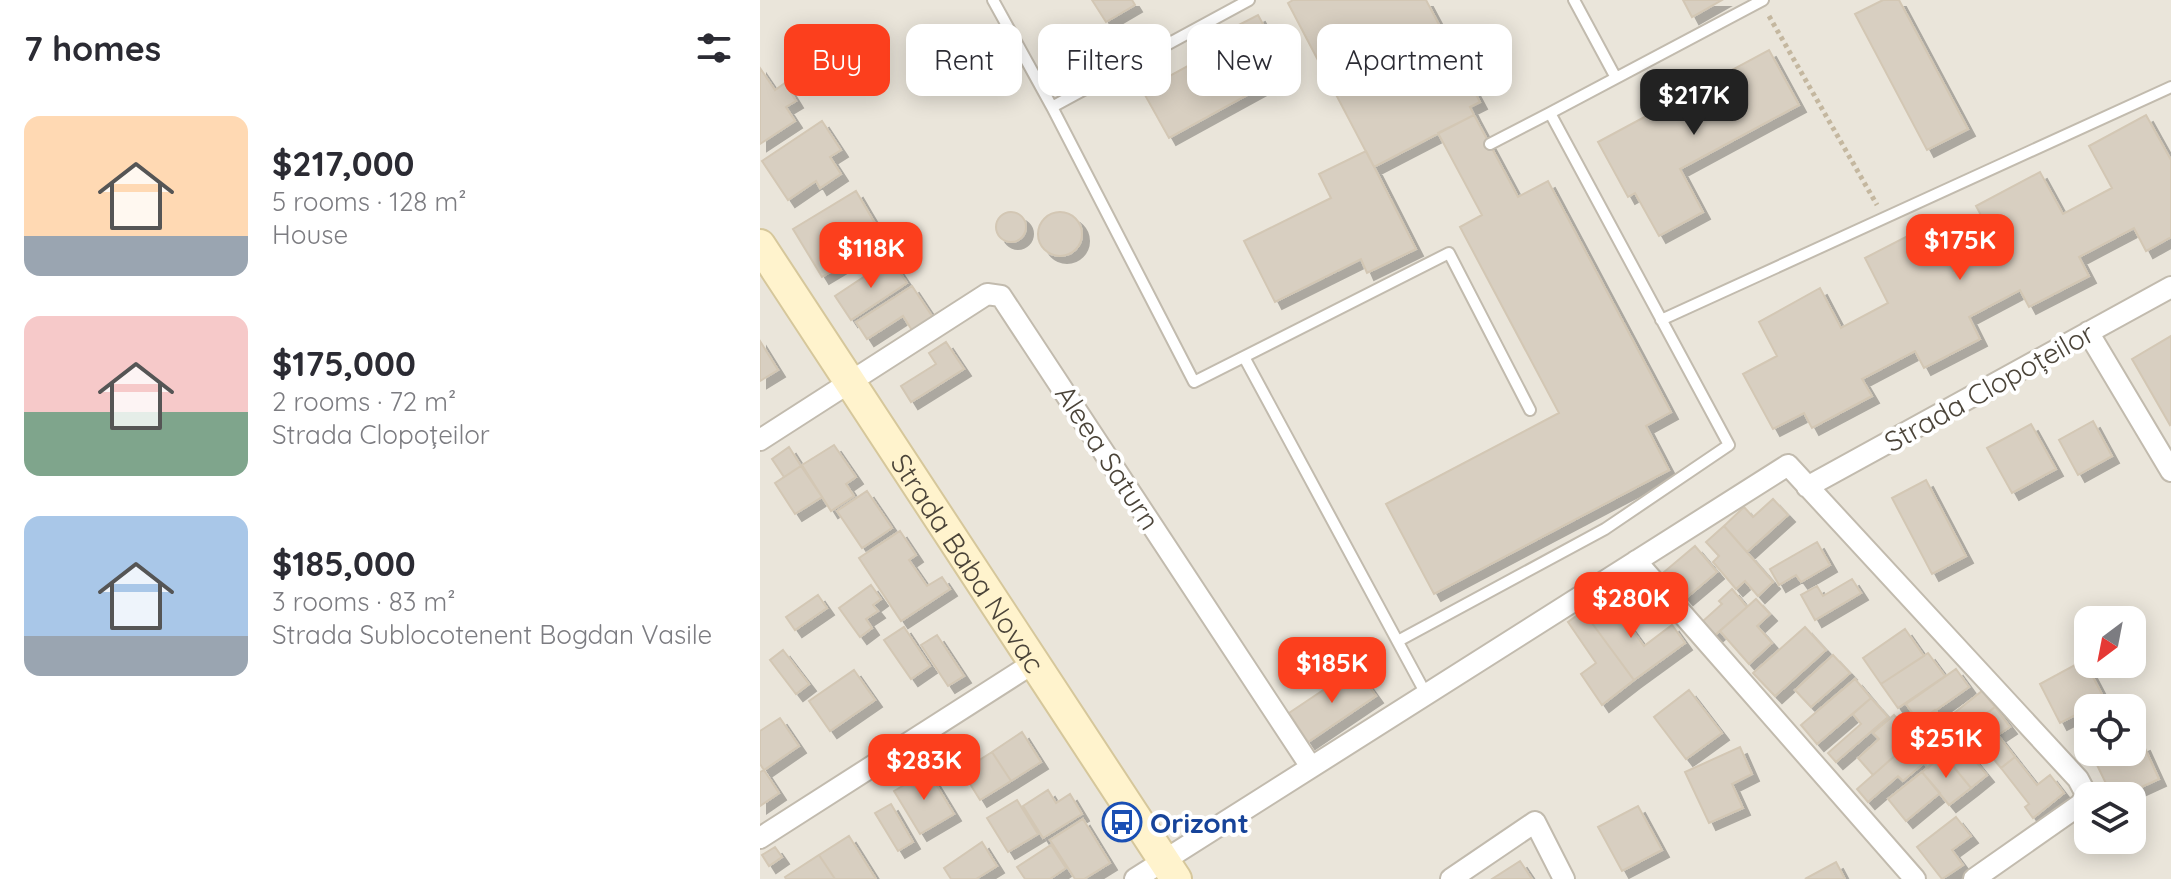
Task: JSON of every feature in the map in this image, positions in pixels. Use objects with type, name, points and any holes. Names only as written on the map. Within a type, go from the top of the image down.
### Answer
[{"type":"main road","name":"Strada Baba Novac","points":[[760,245],[1170,870]]},
{"type":"street","name":"Strada Clopoțeilor","points":[[1807,487],[2171,287]]},
{"type":"street","name":"Aleea Saturn","points":[[760,440],[987,294],[1001,296],[1311,767]]},
{"type":"street","points":[[2088,332],[2166,450],[2171,471]]},
{"type":"street","points":[[1135,879],[1170,870],[1311,767],[1788,465],[2078,779],[2086,794],[2081,804],[1974,879]]},
{"type":"street","points":[[1636,561],[1915,879]]},
{"type":"street","points":[[760,838],[1035,662]]},
{"type":"street","points":[[1451,879],[1535,822],[1564,879]]},
{"type":"lane","points":[[993,0],[1194,382],[1449,253],[1530,410]]},
{"type":"lane","points":[[1052,107],[1249,0]]},
{"type":"lane","points":[[1574,0],[1616,78]]},
{"type":"lane","points":[[1490,144],[1762,1]]},
{"type":"lane","points":[[1661,320],[2171,87]]},
{"type":"lane","points":[[1398,641],[1605,529],[1729,445],[1550,113]]},
{"type":"lane","points":[[1244,357],[1426,694]]},
{"type":"path","points":[[1762,1],[1884,218]]},
{"type":"shaded area","points":[[760,0],[2171,0],[2171,879],[760,879]]},
{"type":"building","points":[[1092,0],[1132,0],[1135,5],[1106,22]]},
{"type":"building","points":[[1293,0],[1426,0],[1439,24],[1317,24],[1317,58],[1288,3]]},
{"type":"building","points":[[1683,0],[1722,0],[1692,17]]},
{"type":"building","points":[[1883,0],[1899,0],[1968,129],[1927,150],[1855,14]]},
{"type":"building","points":[[1258,15],[1263,24],[1241,24]]},
{"type":"building","points":[[1769,50],[1799,105],[1680,169],[1703,212],[1659,236],[1635,193],[1628,197],[1598,142]]},
{"type":"building","points":[[1187,67],[1187,96],[1245,96],[1169,138],[1146,96],[1171,96],[1171,75]]},
{"type":"building","points":[[760,68],[775,90],[784,84],[784,96],[793,96],[796,101],[786,107],[795,121],[760,144]]},
{"type":"building","points":[[1337,96],[1477,96],[1480,102],[1470,107],[1474,115],[1374,167]]},
{"type":"building","points":[[1474,115],[1518,197],[1548,181],[1671,412],[1646,426],[1669,470],[1434,594],[1386,504],[1559,413],[1460,227],[1482,215],[1438,133]]},
{"type":"building","points":[[2146,115],[2171,160],[2171,237],[2146,251],[2134,228],[2079,257],[2089,276],[2029,307],[2020,290],[1969,317],[1980,339],[1924,368],[1915,351],[1862,379],[1872,396],[1812,428],[1804,413],[1773,429],[1743,374],[1777,356],[1759,322],[1820,288],[1841,328],[1888,303],[1865,258],[1929,225],[1953,271],[1998,247],[1976,206],[2040,172],[2063,214],[2112,188],[2089,146]]},
{"type":"building","points":[[822,121],[841,150],[830,157],[841,174],[820,188],[816,181],[788,200],[762,161]]},
{"type":"building","points":[[1366,151],[1416,249],[1367,273],[1361,259],[1275,302],[1244,241],[1331,198],[1319,174]]},
{"type":"building","points":[[856,191],[880,232],[852,248],[857,256],[822,277],[793,229]]},
{"type":"building","points":[[1011,212],[1022,216],[1026,227],[1022,238],[1011,242],[1000,238],[996,227],[1000,216]]},
{"type":"building","points":[[1060,212],[1075,219],[1082,234],[1075,249],[1060,256],[1045,249],[1038,234],[1045,219]]},
{"type":"building","points":[[891,259],[907,283],[851,320],[835,296]]},
{"type":"building","points":[[912,286],[934,319],[913,332],[903,316],[867,339],[856,322]]},
{"type":"building","points":[[2171,336],[2171,424],[2170,425],[2132,359]]},
{"type":"building","points":[[760,341],[778,370],[760,381]]},
{"type":"building","points":[[946,342],[964,369],[911,402],[901,386],[936,364],[929,353]]},
{"type":"building","points":[[2093,421],[2112,456],[2078,475],[2059,440]]},
{"type":"building","points":[[2031,424],[2056,469],[2012,493],[1987,448]]},
{"type":"building","points":[[834,445],[856,477],[846,484],[854,496],[831,511],[802,465]]},
{"type":"building","points":[[789,447],[801,466],[784,477],[772,459]]},
{"type":"building","points":[[801,466],[822,497],[795,514],[775,483]]},
{"type":"building","points":[[1926,480],[1966,556],[1932,574],[1892,498]]},
{"type":"building","points":[[867,491],[892,528],[862,548],[837,511]]},
{"type":"building","points":[[1773,499],[1788,515],[1747,552],[1724,526],[1744,507],[1753,517]]},
{"type":"building","points":[[1724,526],[1773,582],[1758,596],[1745,581],[1736,589],[1713,562],[1719,556],[1706,542]]},
{"type":"building","points":[[900,531],[916,555],[909,560],[927,586],[942,577],[950,589],[901,621],[859,558]]},
{"type":"building","points":[[1817,542],[1830,565],[1801,582],[1796,575],[1779,585],[1770,569]]},
{"type":"building","points":[[1695,546],[1717,572],[1686,598],[1664,572]]},
{"type":"building","points":[[1852,579],[1861,593],[1815,620],[1801,595],[1817,586],[1823,596]]},
{"type":"building","points":[[871,585],[881,599],[873,605],[878,611],[866,619],[872,628],[860,637],[839,608]]},
{"type":"building","points":[[1732,589],[1747,607],[1715,635],[1703,621],[1722,604],[1719,601]]},
{"type":"building","points":[[818,595],[827,608],[795,630],[786,617]]},
{"type":"building","points":[[1601,598],[1606,606],[1612,602],[1644,646],[1672,625],[1685,643],[1634,680],[1583,611]]},
{"type":"building","points":[[1756,599],[1770,614],[1757,626],[1772,643],[1749,664],[1720,631]]},
{"type":"building","points":[[1583,611],[1634,680],[1602,705],[1581,674],[1596,663],[1568,622]]},
{"type":"building","points":[[904,627],[930,666],[911,679],[884,640]]},
{"type":"building","points":[[1805,627],[1826,650],[1775,696],[1753,673]]},
{"type":"building","points":[[1905,629],[1924,656],[1881,684],[1863,658]]},
{"type":"building","points":[[937,635],[964,676],[948,686],[921,645]]},
{"type":"building","points":[[783,650],[809,684],[796,694],[770,660]]},
{"type":"building","points":[[1928,653],[1945,676],[1898,708],[1881,684]]},
{"type":"building","points":[[1833,655],[1850,673],[1811,707],[1795,690]]},
{"type":"building","points":[[2074,665],[2074,678],[2093,678],[2102,694],[2074,694],[2074,716],[2060,723],[2040,684]]},
{"type":"building","points":[[1356,668],[1376,696],[1308,742],[1289,713]]},
{"type":"building","points":[[1956,669],[1969,687],[1919,722],[1906,704]]},
{"type":"building","points":[[854,670],[875,700],[830,731],[809,701]]},
{"type":"building","points":[[1855,679],[1871,698],[1817,744],[1801,725]]},
{"type":"building","points":[[1689,690],[1722,733],[1686,759],[1654,717]]},
{"type":"building","points":[[1982,691],[1995,707],[1940,750],[1919,722],[1935,710],[1944,721]]},
{"type":"building","points":[[1871,698],[1888,717],[1836,762],[1828,753],[1861,724],[1853,714]]},
{"type":"building","points":[[1995,707],[2010,727],[1998,735],[2015,757],[2001,768],[1968,728]]},
{"type":"building","points":[[1894,715],[1907,730],[1916,723],[1923,731],[1873,775],[1858,758],[1879,739],[1873,733]]},
{"type":"building","points":[[780,718],[799,746],[764,770],[760,764],[760,731]]},
{"type":"building","points":[[1968,728],[1981,744],[1969,753],[1987,775],[1971,788],[1940,750]]},
{"type":"building","points":[[1923,731],[1943,754],[1928,768],[1924,763],[1903,781],[1898,776],[1868,802],[1857,789]]},
{"type":"building","points":[[1022,732],[1041,762],[1011,781],[992,752]]},
{"type":"building","points":[[1740,747],[1752,774],[1732,784],[1743,808],[1709,823],[1685,772]]},
{"type":"building","points":[[2146,751],[2159,779],[2146,785],[2146,782],[2105,782],[2097,766],[2146,766]]},
{"type":"building","points":[[992,752],[1011,781],[980,800],[962,771]]},
{"type":"building","points":[[1943,754],[1971,788],[1949,805],[1922,772]]},
{"type":"building","points":[[2015,757],[2037,785],[2050,775],[2064,793],[2033,818],[2025,807],[2029,804],[2001,768]]},
{"type":"building","points":[[764,770],[779,793],[760,806],[760,772]]},
{"type":"building","points":[[928,771],[954,814],[920,834],[894,791]]},
{"type":"building","points":[[1922,772],[1940,793],[1906,821],[1888,799]]},
{"type":"building","points":[[1048,790],[1056,803],[1070,794],[1082,814],[1043,838],[1023,806]]},
{"type":"building","points":[[1017,800],[1038,834],[1008,852],[987,818]]},
{"type":"building","points":[[891,804],[913,842],[898,851],[875,813]]},
{"type":"building","points":[[1638,806],[1662,850],[1622,871],[1598,827]]},
{"type":"building","points":[[1956,817],[1971,836],[1952,850],[1963,865],[1942,879],[1917,847]]},
{"type":"building","points":[[1083,819],[1110,863],[1084,879],[1075,879],[1050,840]]},
{"type":"building","points":[[849,836],[876,879],[835,879],[819,855]]},
{"type":"building","points":[[982,842],[997,866],[976,879],[951,879],[944,868]]},
{"type":"building","points":[[1051,845],[1066,868],[1050,879],[1025,879],[1017,867]]},
{"type":"building","points":[[775,847],[782,857],[769,866],[762,855]]},
{"type":"building","points":[[819,855],[835,879],[786,879],[785,877]]},
{"type":"building","points":[[1520,861],[1532,879],[1492,879]]},
{"type":"building","points":[[1836,862],[1845,879],[1805,879]]},
{"type":"place","name":"Orizont","points":[[1122,822]]}]
